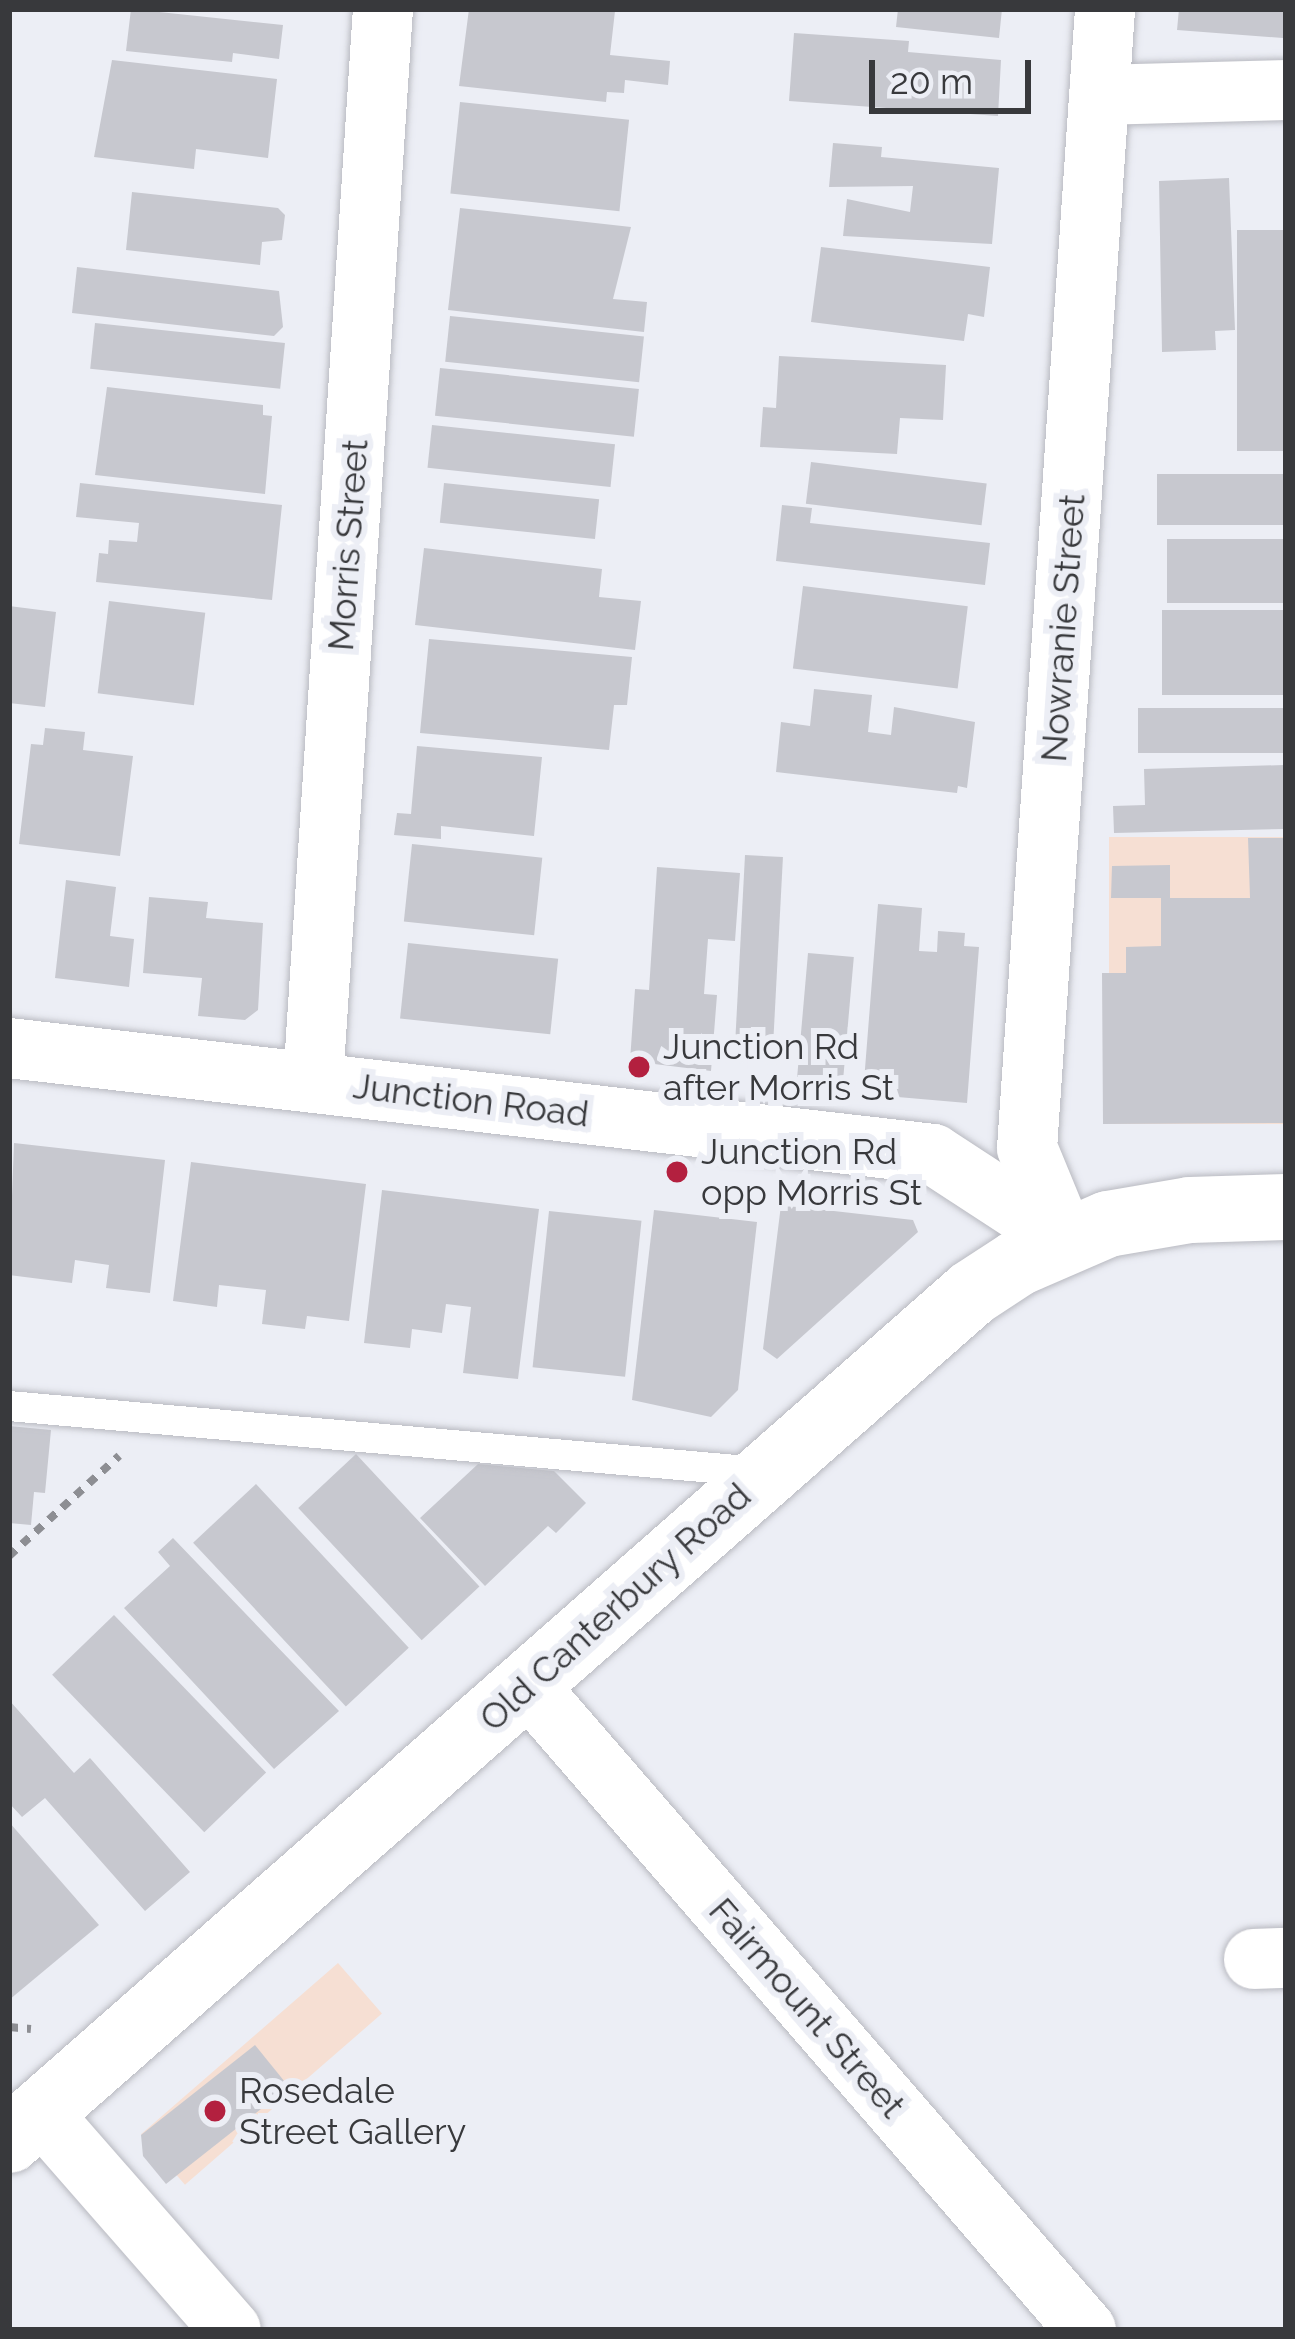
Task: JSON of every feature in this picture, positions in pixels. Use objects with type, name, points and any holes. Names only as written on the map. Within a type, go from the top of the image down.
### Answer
[{"type":"main road","name":"Old Canterbury Road","points":[[25,2127],[972,1293],[1065,1240],[1150,1214],[1286,1207]]},
{"type":"street","name":"Morris Street","points":[[313,1082],[383,9]]},
{"type":"street","name":"Nowranie Street","points":[[1065,1240],[1027,1148],[1105,9]]},
{"type":"street","points":[[1099,95],[1286,90]]},
{"type":"street","name":"Junction Road","points":[[9,1048],[933,1154],[1065,1240]]},
{"type":"street","name":"Junction Road","points":[[933,1154],[957,1141],[1027,1148]]},
{"type":"street","name":"Fairmount Street","points":[[528,1686],[1086,2330]]},
{"type":"street","points":[[25,2127],[230,2330]]},
{"type":"lane","points":[[9,1406],[765,1473]]},
{"type":"path","points":[[9,1556],[161,1419]]},
{"type":"path","points":[[9,2027],[31,2030]]},
{"type":"shaded area","points":[[1109,837],[1286,837],[1286,1124],[1109,1124]]},
{"type":"shaded area","points":[[338,1963],[382,2014],[185,2185],[141,2134]]},
{"type":"building","points":[[131,9],[283,25],[279,59],[233,53],[232,62],[126,51]]},
{"type":"building","points":[[469,9],[615,11],[610,55],[670,61],[668,85],[625,80],[624,93],[607,92],[606,102],[459,86]]},
{"type":"building","points":[[898,9],[1002,9],[999,38],[896,27]]},
{"type":"building","points":[[1179,9],[1286,9],[1283,38],[1177,30]]},
{"type":"building","points":[[794,33],[909,41],[908,52],[1001,60],[998,116],[789,101]]},
{"type":"building","points":[[112,60],[277,79],[268,158],[196,149],[194,169],[94,157]]},
{"type":"building","points":[[460,102],[629,120],[619,211],[450,193]]},
{"type":"building","points":[[833,143],[882,147],[881,157],[999,168],[992,244],[843,236],[847,199],[910,212],[913,186],[829,187]]},
{"type":"building","points":[[1229,178],[1235,330],[1215,331],[1216,350],[1162,352],[1159,181]]},
{"type":"building","points":[[132,192],[278,208],[285,215],[282,240],[262,242],[260,265],[126,250]]},
{"type":"building","points":[[460,208],[631,227],[613,299],[647,302],[644,332],[448,310]]},
{"type":"building","points":[[1237,230],[1286,230],[1286,451],[1237,451]]},
{"type":"building","points":[[821,247],[990,267],[984,317],[968,314],[964,341],[811,322]]},
{"type":"building","points":[[77,267],[279,291],[283,327],[274,336],[72,313]]},
{"type":"building","points":[[450,316],[644,336],[639,382],[445,362]]},
{"type":"building","points":[[95,323],[285,343],[280,389],[90,369]]},
{"type":"building","points":[[779,356],[946,365],[943,420],[900,418],[897,454],[760,447],[763,407],[776,408]]},
{"type":"building","points":[[440,368],[639,389],[634,437],[435,416]]},
{"type":"building","points":[[107,387],[263,405],[263,415],[272,416],[265,494],[95,475]]},
{"type":"building","points":[[432,425],[615,444],[610,487],[428,468]]},
{"type":"building","points":[[811,462],[987,484],[982,525],[806,504]]},
{"type":"building","points":[[1157,474],[1286,474],[1286,525],[1157,525]]},
{"type":"building","points":[[80,483],[282,505],[272,600],[96,582],[99,553],[108,554],[109,540],[137,542],[139,523],[76,517]]},
{"type":"building","points":[[444,483],[599,499],[595,539],[440,523]]},
{"type":"building","points":[[782,505],[812,508],[810,523],[990,543],[985,585],[776,561]]},
{"type":"building","points":[[1167,539],[1286,539],[1286,603],[1167,603]]},
{"type":"building","points":[[424,548],[602,569],[599,597],[641,601],[635,650],[415,625]]},
{"type":"building","points":[[803,586],[968,606],[958,689],[793,668]]},
{"type":"building","points":[[109,601],[205,613],[194,705],[98,693]]},
{"type":"building","points":[[9,606],[56,612],[45,707],[9,703]]},
{"type":"building","points":[[1162,610],[1286,610],[1286,695],[1162,695]]},
{"type":"building","points":[[429,639],[632,657],[627,705],[614,705],[609,750],[420,733]]},
{"type":"building","points":[[814,689],[872,695],[868,732],[891,735],[894,707],[975,722],[967,788],[958,786],[957,793],[776,772],[781,722],[810,726]]},
{"type":"building","points":[[1138,708],[1286,708],[1286,753],[1138,753]]},
{"type":"building","points":[[45,728],[85,732],[83,750],[133,756],[120,856],[19,844],[31,744],[43,745]]},
{"type":"building","points":[[417,746],[542,757],[534,836],[441,826],[441,839],[394,835],[397,813],[411,814]]},
{"type":"building","points":[[1284,765],[1286,829],[1114,833],[1113,806],[1145,805],[1144,769]]},
{"type":"building","points":[[1248,838],[1286,838],[1286,1123],[1103,1124],[1102,973],[1126,973],[1126,947],[1161,946],[1161,898],[1111,898],[1112,866],[1170,865],[1170,898],[1250,898]]},
{"type":"building","points":[[412,844],[542,858],[534,935],[404,922]]},
{"type":"building","points":[[745,855],[783,857],[773,1039],[735,1037]]},
{"type":"building","points":[[657,867],[740,873],[735,941],[708,939],[704,994],[717,995],[711,1071],[630,1061],[635,989],[649,990]]},
{"type":"building","points":[[66,880],[116,887],[110,936],[134,939],[129,987],[55,978]]},
{"type":"building","points":[[149,897],[208,902],[206,918],[263,923],[258,1010],[245,1020],[198,1016],[202,978],[143,973]]},
{"type":"building","points":[[878,904],[922,908],[919,951],[937,952],[938,931],[965,933],[964,946],[979,947],[967,1103],[863,1094]]},
{"type":"building","points":[[408,943],[558,959],[550,1034],[400,1019]]},
{"type":"building","points":[[808,953],[854,957],[843,1082],[797,1078]]},
{"type":"building","points":[[14,1143],[165,1160],[150,1293],[106,1288],[109,1265],[75,1260],[72,1283],[9,1275]]},
{"type":"building","points":[[191,1162],[366,1184],[349,1321],[307,1316],[305,1329],[262,1324],[266,1290],[219,1285],[217,1307],[173,1301]]},
{"type":"building","points":[[382,1190],[539,1209],[518,1379],[463,1373],[471,1307],[446,1304],[442,1333],[412,1329],[410,1348],[364,1343]]},
{"type":"building","points":[[781,1205],[913,1220],[918,1232],[777,1359],[763,1349]]},
{"type":"building","points":[[654,1210],[757,1222],[738,1390],[711,1417],[632,1400]]},
{"type":"building","points":[[549,1211],[641,1221],[625,1377],[533,1367]]},
{"type":"building","points":[[9,1426],[51,1430],[45,1493],[34,1492],[31,1525],[9,1523]]},
{"type":"building","points":[[356,1454],[479,1586],[422,1640],[298,1508]]},
{"type":"building","points":[[478,1464],[554,1471],[586,1503],[556,1533],[548,1526],[485,1586],[420,1518]]},
{"type":"building","points":[[256,1484],[409,1648],[346,1706],[193,1543]]},
{"type":"building","points":[[173,1538],[339,1711],[274,1769],[124,1608],[170,1566],[158,1552]]},
{"type":"building","points":[[114,1615],[266,1773],[204,1832],[52,1675]]},
{"type":"building","points":[[9,1700],[74,1773],[90,1758],[190,1872],[145,1911],[45,1798],[22,1817],[9,1803]]},
{"type":"building","points":[[9,1822],[99,1925],[9,2000]]},
{"type":"building","name":"Rosedale Street Gallery","points":[[255,2045],[289,2087],[166,2184],[143,2156],[141,2135]]},
{"type":"place","name":"Junction Rd after Morris St","points":[[639,1067]]},
{"type":"place","name":"Junction Rd opp Morris St","points":[[677,1172]]},
{"type":"place","name":"Rosedale Street Gallery","points":[[215,2111]]}]
